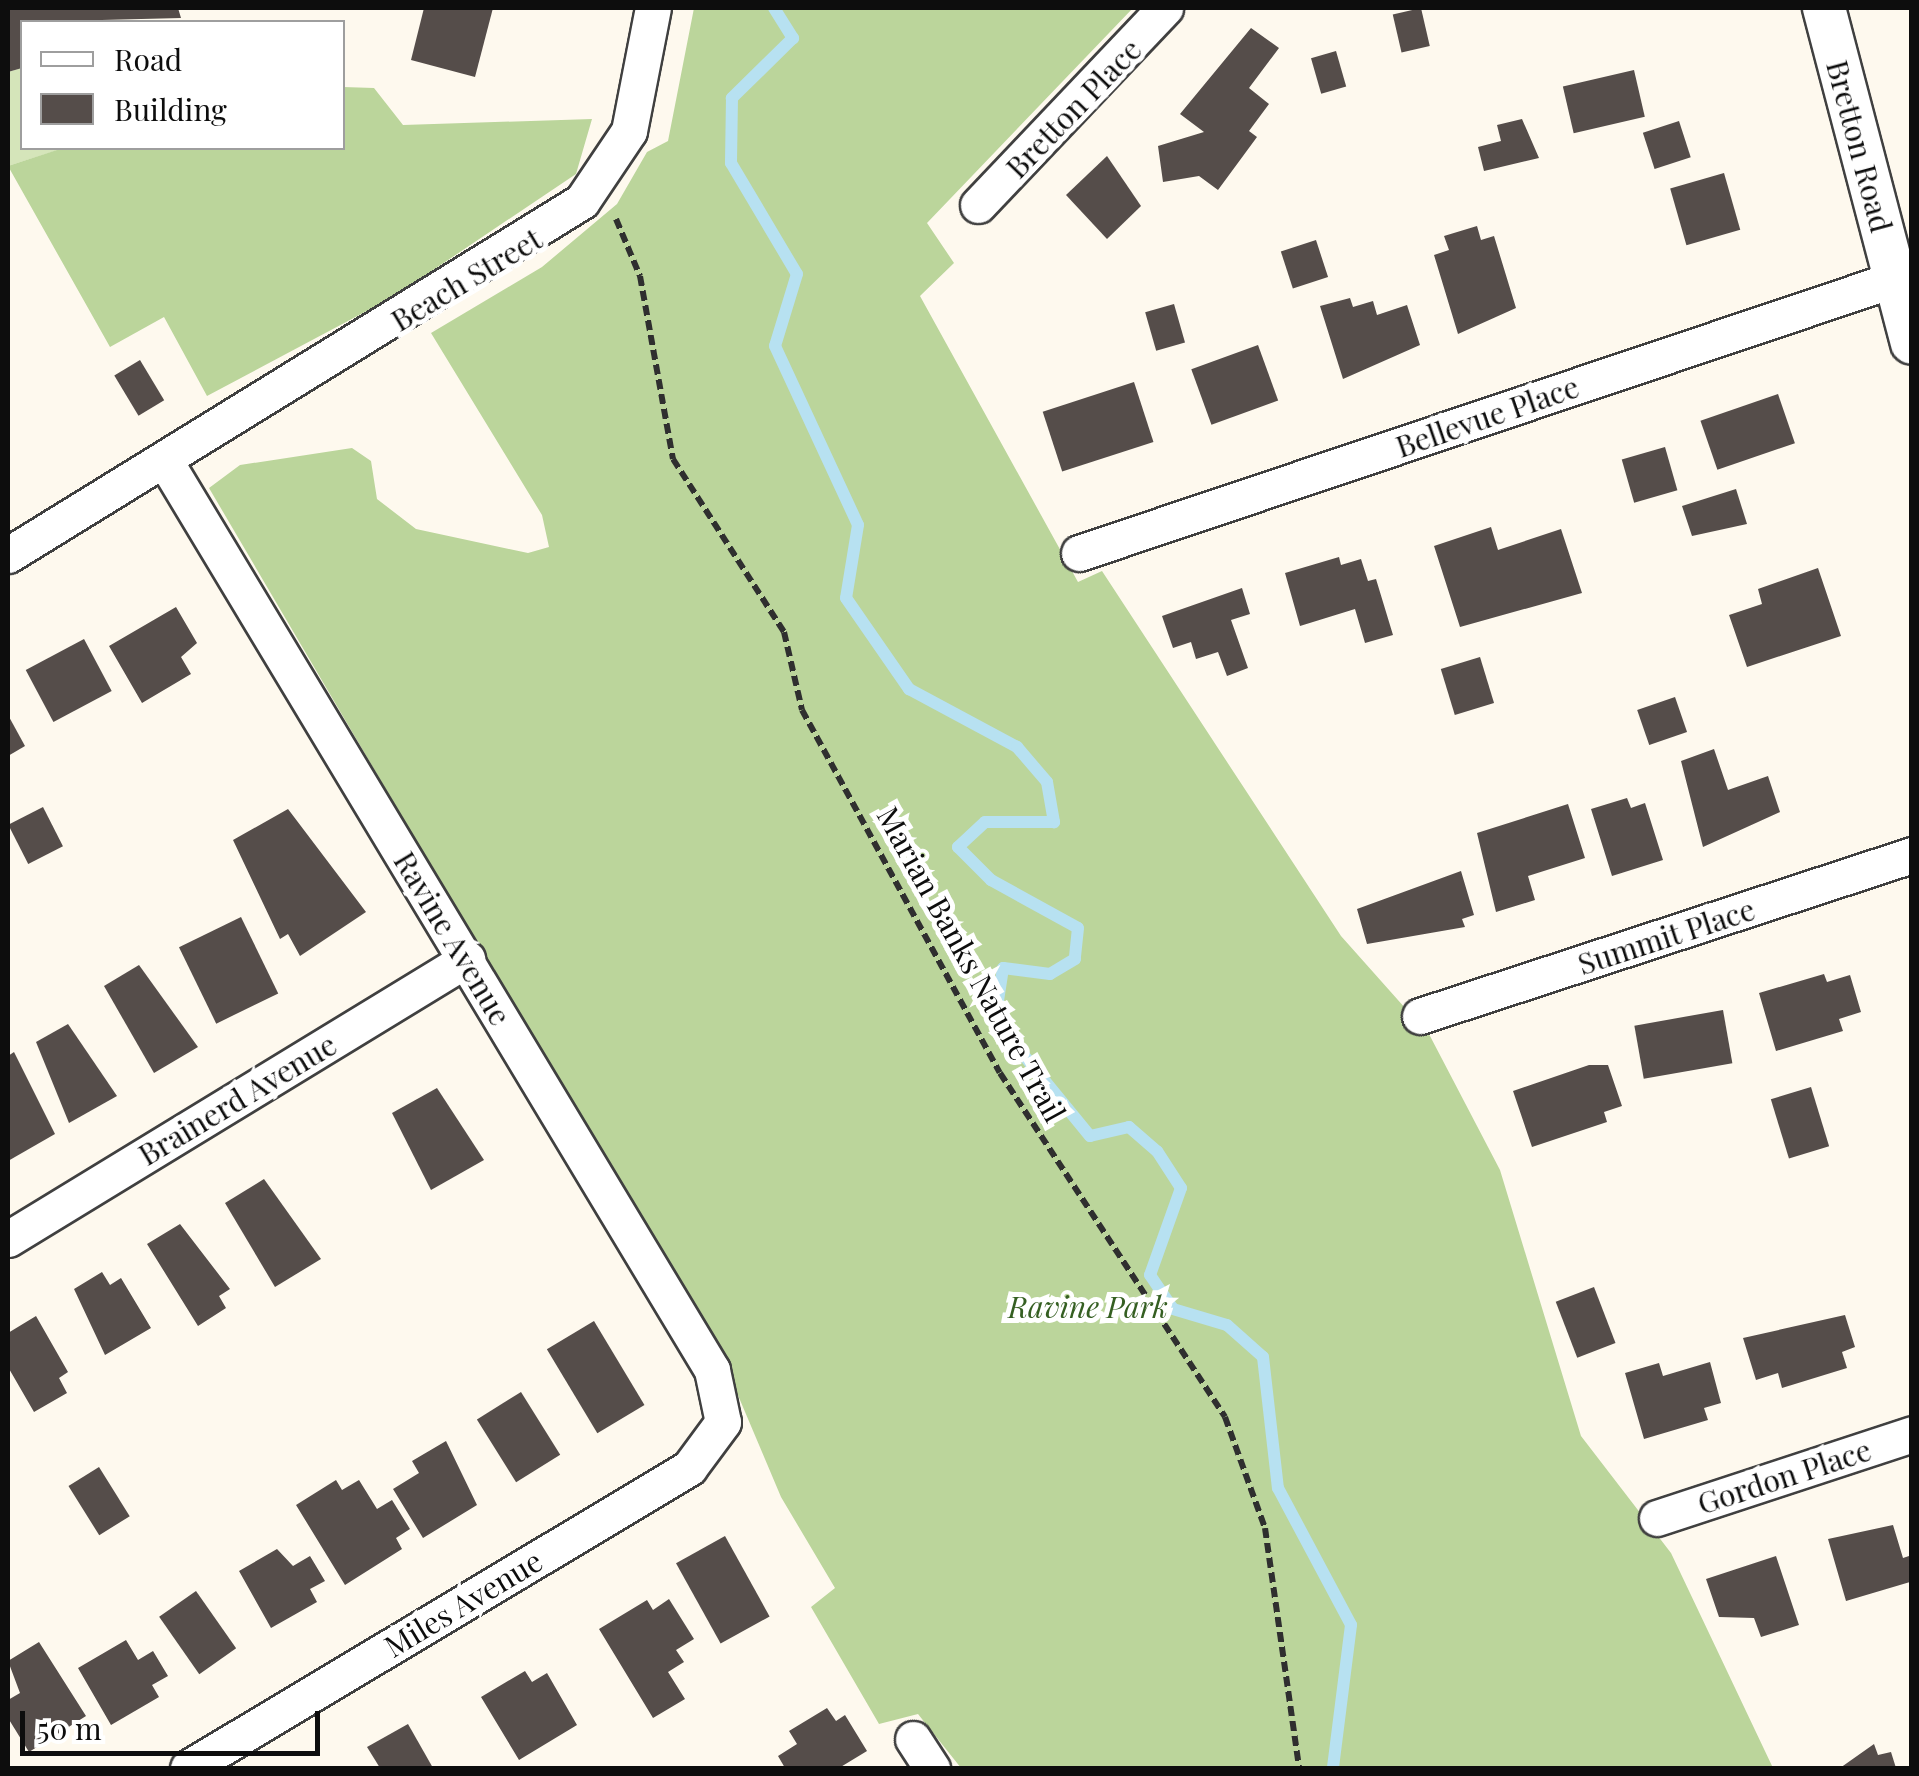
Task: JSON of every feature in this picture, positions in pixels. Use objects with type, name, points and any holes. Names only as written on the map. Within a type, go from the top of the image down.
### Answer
[{"type":"street","name":"Beach Street","points":[[8,556],[549,229],[599,181],[629,131],[653,8]]},
{"type":"street","name":"Bretton Place","points":[[978,206],[1166,8]]},
{"type":"street","name":"Bretton Road","points":[[1824,8],[1912,343]]},
{"type":"street","name":"Bellevue Place","points":[[1079,552],[1894,279]]},
{"type":"street","name":"Ravine Avenue","points":[[165,461],[712,1370],[722,1422]]},
{"type":"street","name":"Summit Place","points":[[1420,1016],[1912,856]]},
{"type":"street","name":"Brainerd Avenue","points":[[8,1239],[466,959]]},
{"type":"street","name":"Miles Avenue","points":[[188,1768],[689,1468],[722,1422]]},
{"type":"street","name":"Gordon Place","points":[[1657,1518],[1912,1434]]},
{"type":"path","name":"Marian Banks Nature Trail","points":[[599,181],[640,276],[672,459],[784,632],[802,710],[1000,1072],[1226,1417],[1265,1528],[1299,1768]]},
{"type":"green space","name":"Ravine Park","points":[[694,8],[1133,8],[927,223],[954,263],[920,296],[1078,582],[1102,571],[1341,936],[1430,1036],[1500,1170],[1581,1436],[1671,1553],[1773,1768],[961,1768],[918,1714],[879,1724],[811,1607],[835,1588],[781,1497],[729,1374],[209,488],[240,465],[352,448],[371,461],[377,499],[416,529],[528,553],[549,547],[542,515],[431,333],[542,267],[617,204],[647,152],[668,141]]},
{"type":"green space","points":[[20,69],[20,150],[58,150],[8,166],[8,72]]},
{"type":"green space","points":[[345,87],[374,88],[403,125],[592,119],[576,174],[393,297],[207,396],[164,317],[110,347],[8,166],[57,150],[345,150]]},
{"type":"building","points":[[8,8],[178,8],[181,18],[20,20],[20,69],[8,72]]},
{"type":"building","points":[[424,8],[493,8],[475,77],[411,60]]},
{"type":"building","points":[[1421,8],[1430,46],[1402,53],[1393,15]]},
{"type":"building","points":[[1251,28],[1279,48],[1249,88],[1269,104],[1249,131],[1257,137],[1218,190],[1199,176],[1163,182],[1158,146],[1204,132],[1180,114]]},
{"type":"building","points":[[1336,51],[1346,87],[1321,94],[1311,58]]},
{"type":"building","points":[[1634,70],[1645,117],[1574,133],[1563,86]]},
{"type":"building","points":[[1522,119],[1539,158],[1484,171],[1478,147],[1501,141],[1497,125]]},
{"type":"building","points":[[1679,121],[1691,157],[1655,169],[1643,133]]},
{"type":"building","points":[[1107,156],[1141,206],[1107,239],[1066,195]]},
{"type":"building","points":[[1724,173],[1740,230],[1686,245],[1670,188]]},
{"type":"building","points":[[1477,226],[1481,240],[1494,236],[1516,308],[1458,334],[1434,255],[1449,250],[1444,236]]},
{"type":"building","points":[[1316,240],[1328,277],[1293,289],[1281,251]]},
{"type":"building","points":[[1350,298],[1353,307],[1373,301],[1377,315],[1407,305],[1420,345],[1343,379],[1320,306]]},
{"type":"building","points":[[1174,304],[1185,342],[1156,351],[1145,312]]},
{"type":"building","points":[[1258,345],[1278,400],[1211,425],[1191,369]]},
{"type":"building","points":[[140,360],[164,400],[138,416],[114,375]]},
{"type":"building","points":[[1134,382],[1153,442],[1062,472],[1043,412]]},
{"type":"building","points":[[1778,394],[1795,443],[1717,470],[1700,421]]},
{"type":"building","points":[[1665,447],[1677,490],[1634,503],[1622,459]]},
{"type":"building","points":[[1736,489],[1747,524],[1692,536],[1682,506]]},
{"type":"building","points":[[1491,527],[1498,550],[1561,529],[1582,593],[1460,627],[1434,546]]},
{"type":"building","points":[[1339,557],[1341,565],[1361,559],[1368,581],[1376,579],[1393,635],[1365,643],[1355,609],[1300,626],[1285,573]]},
{"type":"building","points":[[1818,568],[1841,636],[1747,667],[1729,615],[1762,604],[1758,589]]},
{"type":"building","points":[[1242,588],[1250,614],[1231,620],[1248,668],[1227,676],[1218,652],[1196,659],[1191,642],[1173,648],[1162,616]]},
{"type":"building","points":[[176,607],[197,643],[181,657],[191,674],[142,703],[109,646]]},
{"type":"building","points":[[84,639],[112,691],[53,722],[26,670]]},
{"type":"building","points":[[1480,657],[1494,703],[1455,715],[1441,669]]},
{"type":"building","points":[[1675,697],[1687,732],[1649,745],[1637,710]]},
{"type":"building","points":[[8,715],[25,746],[8,756]]},
{"type":"building","points":[[1714,749],[1728,790],[1768,776],[1780,812],[1703,847],[1681,761]]},
{"type":"building","points":[[1627,798],[1631,808],[1645,803],[1663,860],[1612,876],[1591,809]]},
{"type":"building","points":[[1568,804],[1585,858],[1528,876],[1535,900],[1496,912],[1477,833]]},
{"type":"building","points":[[43,807],[63,846],[28,864],[8,825]]},
{"type":"building","points":[[288,809],[366,912],[300,956],[288,934],[280,939],[233,840]]},
{"type":"building","points":[[1461,871],[1474,915],[1462,919],[1465,927],[1367,944],[1357,909]]},
{"type":"building","points":[[241,917],[278,993],[216,1024],[179,947]]},
{"type":"building","points":[[139,965],[198,1047],[154,1073],[104,986]]},
{"type":"building","points":[[1824,974],[1827,982],[1850,975],[1861,1012],[1839,1019],[1843,1031],[1776,1051],[1759,993]]},
{"type":"building","points":[[1723,1010],[1732,1063],[1644,1079],[1634,1026]]},
{"type":"building","points":[[68,1024],[117,1096],[69,1123],[36,1042]]},
{"type":"building","points":[[14,1052],[55,1134],[8,1161],[8,1056]]},
{"type":"building","points":[[1589,1065],[1608,1065],[1622,1106],[1604,1112],[1607,1122],[1532,1147],[1513,1091]]},
{"type":"building","points":[[1811,1087],[1829,1146],[1789,1159],[1771,1099]]},
{"type":"building","points":[[437,1088],[484,1160],[431,1190],[392,1113]]},
{"type":"building","points":[[264,1179],[321,1259],[275,1287],[225,1203]]},
{"type":"building","points":[[180,1224],[230,1289],[219,1296],[226,1308],[198,1326],[147,1244]]},
{"type":"building","points":[[102,1272],[110,1285],[121,1278],[151,1328],[105,1355],[74,1289]]},
{"type":"building","points":[[1594,1287],[1616,1343],[1577,1358],[1556,1302]]},
{"type":"building","points":[[1845,1315],[1855,1347],[1842,1352],[1847,1368],[1782,1388],[1778,1373],[1756,1380],[1743,1338]]},
{"type":"building","points":[[36,1316],[68,1372],[59,1378],[67,1393],[34,1412],[8,1367],[8,1333]]},
{"type":"building","points":[[594,1321],[644,1405],[597,1433],[547,1349]]},
{"type":"building","points":[[1710,1362],[1721,1403],[1704,1408],[1708,1420],[1644,1439],[1625,1373],[1659,1363],[1663,1376]]},
{"type":"building","points":[[521,1392],[560,1455],[516,1482],[477,1420]]},
{"type":"building","points":[[446,1441],[477,1505],[423,1538],[393,1489],[419,1473],[412,1461]]},
{"type":"building","points":[[99,1467],[130,1516],[99,1535],[68,1486]]},
{"type":"building","points":[[336,1480],[342,1490],[359,1480],[377,1509],[392,1500],[410,1529],[396,1538],[402,1549],[345,1585],[296,1505]]},
{"type":"building","points":[[1893,1525],[1903,1558],[1912,1555],[1910,1582],[1846,1601],[1828,1539]]},
{"type":"building","points":[[725,1536],[770,1616],[721,1644],[676,1563]]},
{"type":"building","points":[[277,1549],[293,1566],[310,1556],[325,1581],[310,1589],[317,1602],[271,1628],[239,1571]]},
{"type":"building","points":[[1776,1556],[1799,1625],[1761,1637],[1754,1618],[1719,1617],[1706,1579]]},
{"type":"building","points":[[196,1591],[236,1648],[199,1674],[159,1617]]},
{"type":"building","points":[[669,1599],[694,1639],[676,1650],[684,1662],[668,1672],[685,1699],[653,1718],[599,1629],[647,1600],[653,1610]]},
{"type":"building","points":[[126,1640],[138,1660],[153,1651],[168,1676],[152,1685],[159,1697],[111,1725],[78,1668]]},
{"type":"building","points":[[39,1642],[86,1716],[29,1752],[8,1718],[8,1700],[20,1693],[8,1661]]},
{"type":"building","points":[[525,1671],[532,1682],[547,1673],[577,1725],[519,1760],[481,1697]]},
{"type":"building","points":[[827,1708],[836,1721],[845,1715],[867,1751],[839,1768],[785,1768],[778,1756],[797,1744],[789,1731]]},
{"type":"building","points":[[408,1724],[433,1768],[380,1768],[367,1747]]},
{"type":"building","points":[[1874,1744],[1878,1755],[1891,1752],[1896,1768],[1840,1768]]},
{"type":"waterway","points":[[774,8],[793,38],[732,98],[731,163],[797,274],[775,346],[858,525],[846,598],[909,689],[1017,747],[1047,782],[1054,822],[985,822],[958,847],[991,880],[1078,928],[1075,959],[1050,974],[1003,968],[995,1020],[1090,1136],[1129,1127],[1157,1151],[1181,1188],[1150,1275],[1173,1309],[1227,1325],[1263,1357],[1278,1488],[1351,1625],[1333,1768]]}]
